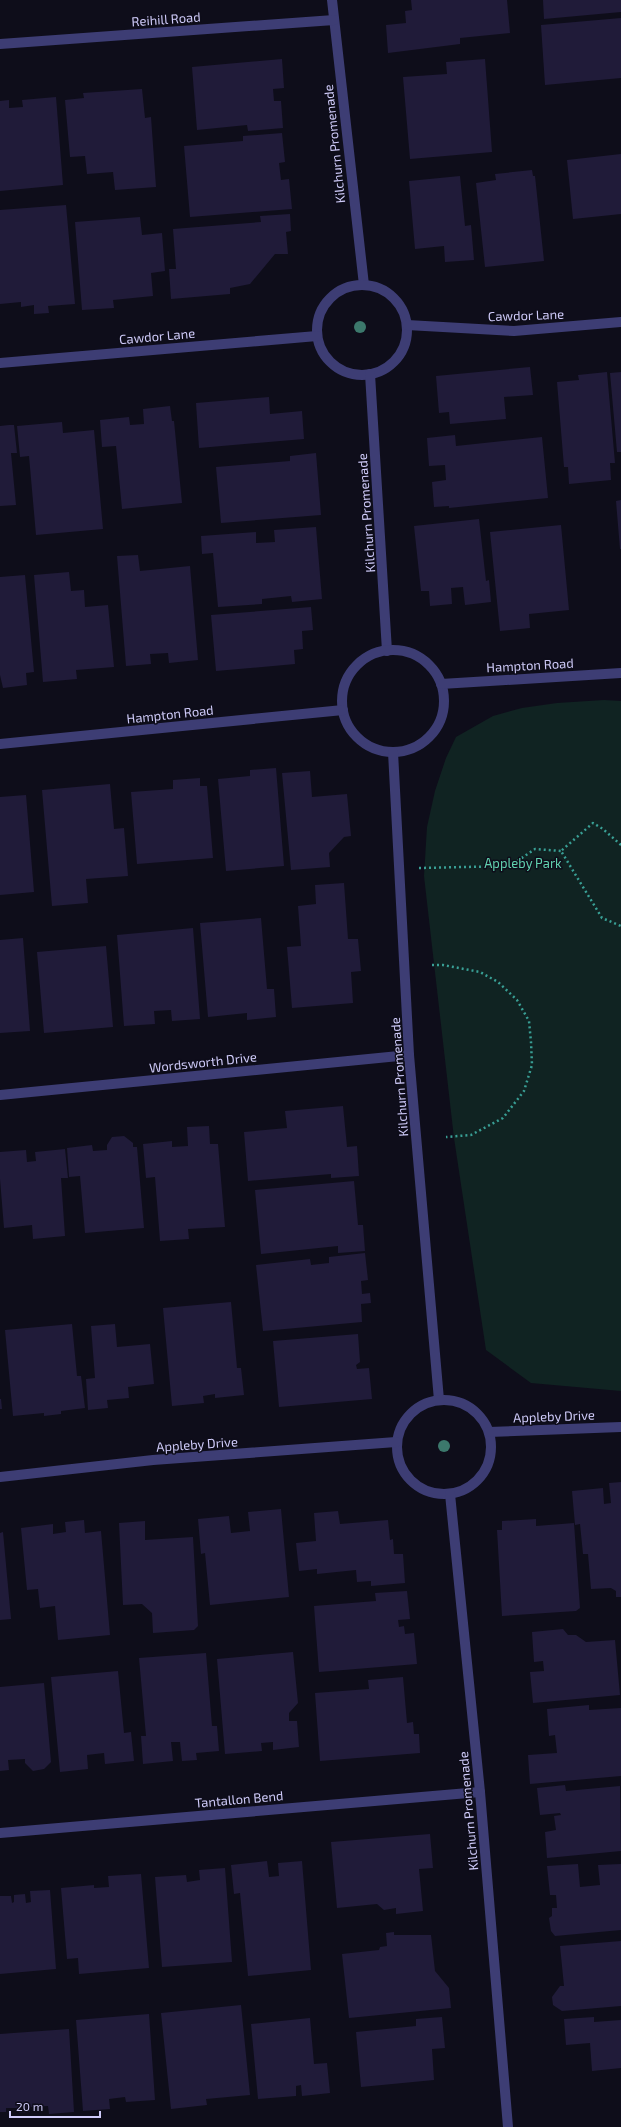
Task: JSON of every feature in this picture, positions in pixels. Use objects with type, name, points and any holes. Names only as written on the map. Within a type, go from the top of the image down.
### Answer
[{"type":"street","name":"Kilchurn Promenade","points":[[332,0],[364,285]]},
{"type":"street","name":"Reihill Road","points":[[0,44],[334,20]]},
{"type":"street","points":[[364,285],[379,288],[392,296],[402,308],[407,325],[406,341],[399,355],[388,366],[370,374],[354,374],[339,369],[327,358],[317,336],[318,320],[324,306],[334,294],[348,286],[364,285]]},
{"type":"street","name":"Cawdor Lane","points":[[407,325],[514,331],[621,322]]},
{"type":"street","name":"Cawdor Lane","points":[[0,363],[317,336]]},
{"type":"street","name":"Kilchurn Promenade","points":[[370,374],[387,651]]},
{"type":"street","points":[[387,651],[404,652],[420,657],[433,669],[441,684],[443,714],[436,730],[422,744],[405,751],[393,752],[374,748],[358,738],[347,724],[343,710],[343,692],[349,676],[360,663],[374,654],[387,651]]},
{"type":"street","name":"Hampton Road","points":[[441,684],[621,673]]},
{"type":"street","name":"Hampton Road","points":[[0,744],[343,710]]},
{"type":"street","name":"Kilchurn Promenade","points":[[393,752],[409,1055],[439,1400]]},
{"type":"street","name":"Wordsworth Drive","points":[[0,1095],[409,1055]]},
{"type":"street","points":[[439,1400],[455,1401],[470,1407],[481,1418],[489,1432],[491,1448],[488,1464],[479,1479],[466,1489],[450,1494],[433,1493],[417,1486],[409,1478],[398,1458],[396,1442],[401,1426],[410,1413],[423,1404],[439,1400]]},
{"type":"street","name":"Appleby Drive","points":[[489,1432],[621,1427]]},
{"type":"street","name":"Appleby Drive","points":[[0,1476],[153,1460],[396,1442]]},
{"type":"street","name":"Kilchurn Promenade","points":[[450,1494],[480,1792],[508,2127]]},
{"type":"street","name":"Tantallon Bend","points":[[0,1833],[480,1792]]},
{"type":"path","points":[[415,868],[510,866],[535,849],[560,851],[593,823],[621,845]]},
{"type":"path","points":[[560,851],[602,918],[621,926]]},
{"type":"path","points":[[432,965],[443,965],[480,972],[498,982],[517,1000],[529,1021],[531,1042],[532,1065],[524,1091],[503,1118],[471,1134],[446,1137]]},
{"type":"green space","name":"Appleby Park","points":[[604,700],[621,701],[621,1391],[531,1383],[486,1350],[454,1138],[424,876],[427,827],[435,791],[446,758],[456,737],[493,716],[522,708],[557,703]]},
{"type":"building","points":[[411,0],[507,0],[510,33],[460,38],[460,44],[388,53],[386,25],[406,23],[405,11],[412,10]]},
{"type":"building","points":[[543,0],[621,0],[621,12],[544,19]]},
{"type":"building","points":[[621,18],[621,78],[545,85],[541,25]]},
{"type":"building","points":[[282,59],[284,88],[273,89],[274,101],[281,101],[283,128],[248,131],[247,125],[197,130],[192,67]]},
{"type":"building","points":[[485,59],[492,152],[410,159],[403,77],[447,74],[446,62]]},
{"type":"building","points":[[142,89],[145,118],[151,117],[156,187],[115,190],[113,172],[87,174],[85,156],[70,157],[65,100],[84,98],[83,93]]},
{"type":"building","points":[[56,97],[63,185],[0,191],[0,101],[9,100],[9,108],[23,107],[22,100]]},
{"type":"building","points":[[282,133],[285,162],[279,163],[281,180],[289,179],[292,209],[190,217],[184,146],[243,141],[243,136]]},
{"type":"building","points":[[621,154],[621,214],[573,219],[567,160]]},
{"type":"building","points":[[532,170],[533,176],[535,176],[544,261],[485,267],[476,183],[496,180],[495,174]]},
{"type":"building","points":[[460,176],[465,226],[471,225],[474,260],[445,262],[444,246],[415,249],[409,181]]},
{"type":"building","points":[[66,205],[75,304],[48,306],[49,313],[34,314],[34,305],[21,307],[21,302],[0,304],[0,210]]},
{"type":"building","points":[[290,214],[291,231],[286,232],[288,254],[275,254],[250,284],[230,288],[230,294],[171,299],[169,269],[176,269],[173,229],[261,222],[260,216]]},
{"type":"building","points":[[140,217],[142,235],[162,233],[165,271],[151,273],[153,296],[113,300],[114,308],[82,310],[75,222]]},
{"type":"building","points":[[530,367],[533,395],[504,397],[506,419],[450,424],[449,412],[439,413],[436,376]]},
{"type":"building","points":[[607,372],[615,463],[610,463],[611,480],[569,484],[568,467],[564,467],[557,382],[579,380],[578,375]]},
{"type":"building","points":[[621,372],[621,452],[617,452],[610,373]]},
{"type":"building","points":[[269,397],[270,414],[302,411],[304,439],[199,448],[196,403]]},
{"type":"building","points":[[170,406],[172,421],[174,421],[182,503],[122,509],[116,446],[102,447],[100,420],[129,417],[130,425],[144,424],[143,409]]},
{"type":"building","points":[[62,422],[63,433],[94,430],[103,529],[36,535],[29,456],[20,457],[17,426]]},
{"type":"building","points":[[14,425],[17,453],[11,453],[16,505],[0,506],[0,426]]},
{"type":"building","points":[[455,435],[456,446],[542,437],[548,498],[449,508],[449,506],[434,507],[432,482],[446,480],[445,465],[429,466],[427,438]]},
{"type":"building","points":[[316,453],[321,515],[221,523],[216,467],[290,461],[290,456]]},
{"type":"building","points":[[621,500],[621,549],[620,549],[616,501]]},
{"type":"building","points":[[479,519],[486,581],[489,580],[491,602],[465,605],[463,587],[451,588],[452,604],[430,606],[429,591],[421,591],[414,526]]},
{"type":"building","points":[[561,525],[569,610],[529,614],[530,628],[500,631],[490,532]]},
{"type":"building","points":[[316,527],[322,599],[292,602],[291,596],[262,599],[262,604],[218,607],[213,553],[202,554],[201,536],[256,532],[256,543],[275,542],[274,530]]},
{"type":"building","points":[[138,555],[140,571],[190,566],[198,660],[169,663],[168,653],[150,654],[151,664],[126,666],[117,556]]},
{"type":"building","points":[[69,572],[71,591],[84,590],[85,607],[108,605],[114,667],[76,670],[77,679],[43,682],[34,575]]},
{"type":"building","points":[[25,575],[34,672],[26,673],[27,685],[3,688],[0,675],[0,577]]},
{"type":"building","points":[[311,607],[313,630],[302,631],[303,649],[294,650],[295,664],[216,671],[211,615]]},
{"type":"building","points":[[276,768],[284,866],[226,871],[218,779],[250,776],[250,770]]},
{"type":"building","points":[[310,771],[312,797],[347,794],[351,836],[344,837],[329,853],[330,867],[291,870],[282,773]]},
{"type":"building","points":[[200,778],[200,786],[207,786],[213,858],[137,864],[131,792],[173,789],[173,780]]},
{"type":"building","points":[[110,784],[114,829],[124,828],[128,876],[86,879],[88,903],[52,906],[42,790]]},
{"type":"building","points":[[26,795],[34,892],[0,895],[0,797]]},
{"type":"building","points":[[344,883],[348,939],[358,939],[361,971],[351,972],[353,1003],[292,1008],[287,947],[301,946],[298,906],[316,904],[315,885]]},
{"type":"building","points":[[261,918],[267,989],[274,989],[276,1017],[247,1020],[247,1013],[208,1017],[200,923]]},
{"type":"building","points":[[193,928],[200,1019],[172,1021],[171,1010],[154,1011],[155,1024],[124,1026],[117,935]]},
{"type":"building","points":[[23,938],[30,1031],[0,1033],[0,940]]},
{"type":"building","points":[[106,946],[113,1027],[44,1033],[37,952]]},
{"type":"building","points":[[343,1106],[347,1147],[357,1146],[359,1176],[331,1178],[331,1174],[248,1181],[244,1132],[287,1128],[285,1111]]},
{"type":"building","points":[[209,1126],[210,1144],[218,1144],[225,1227],[188,1229],[189,1239],[160,1241],[155,1177],[146,1178],[143,1144],[172,1141],[172,1147],[188,1146],[187,1127]]},
{"type":"building","points":[[124,1136],[133,1143],[133,1147],[137,1147],[144,1228],[85,1233],[80,1176],[69,1177],[67,1148],[92,1145],[93,1151],[107,1150],[107,1145],[112,1137]]},
{"type":"building","points":[[65,1149],[68,1178],[61,1178],[65,1236],[33,1239],[32,1225],[4,1228],[0,1179],[0,1152],[26,1150],[27,1162],[36,1161],[35,1152]]},
{"type":"building","points":[[354,1181],[358,1225],[363,1225],[365,1251],[338,1253],[338,1246],[261,1254],[255,1190]]},
{"type":"building","points":[[365,1253],[368,1280],[361,1281],[362,1294],[370,1293],[371,1303],[361,1304],[362,1322],[263,1331],[256,1265],[310,1259],[311,1265],[329,1263],[329,1257]]},
{"type":"building","points":[[231,1302],[237,1368],[241,1368],[244,1395],[215,1398],[215,1394],[203,1396],[204,1403],[172,1406],[163,1308]]},
{"type":"building","points":[[72,1324],[77,1376],[81,1376],[85,1408],[61,1411],[61,1414],[44,1416],[44,1413],[13,1416],[5,1330]]},
{"type":"building","points":[[115,1324],[117,1347],[150,1344],[154,1384],[128,1387],[129,1398],[107,1400],[108,1408],[88,1410],[86,1379],[95,1378],[91,1326]]},
{"type":"building","points":[[358,1334],[360,1362],[356,1365],[357,1369],[369,1368],[372,1399],[279,1407],[273,1341]]},
{"type":"building","points":[[1,1399],[2,1409],[0,1409]]},
{"type":"building","points":[[621,1482],[621,1597],[616,1597],[616,1591],[611,1588],[591,1589],[588,1554],[583,1554],[580,1524],[575,1525],[572,1491],[603,1488],[604,1504],[611,1503],[609,1483]]},
{"type":"building","points":[[281,1509],[289,1597],[210,1605],[205,1553],[201,1554],[198,1519],[229,1516],[231,1533],[250,1531],[248,1512]]},
{"type":"building","points":[[338,1511],[340,1524],[388,1520],[390,1540],[393,1539],[394,1554],[403,1554],[405,1583],[371,1586],[371,1581],[357,1582],[356,1570],[317,1574],[317,1569],[299,1571],[296,1543],[316,1541],[314,1513]]},
{"type":"building","points":[[536,1519],[536,1526],[574,1523],[580,1608],[576,1611],[502,1616],[497,1530],[502,1530],[502,1521]]},
{"type":"building","points":[[84,1520],[85,1533],[101,1531],[110,1635],[58,1640],[55,1606],[40,1608],[38,1589],[27,1590],[21,1528],[53,1524],[53,1534],[66,1532],[65,1522]]},
{"type":"building","points":[[145,1521],[145,1540],[193,1537],[198,1626],[194,1630],[153,1633],[152,1613],[142,1604],[123,1605],[119,1523]]},
{"type":"building","points":[[3,1532],[11,1619],[0,1620],[0,1533]]},
{"type":"building","points":[[407,1591],[410,1619],[398,1620],[399,1627],[404,1626],[405,1634],[414,1633],[417,1664],[319,1672],[314,1606],[376,1601],[375,1593]]},
{"type":"building","points":[[563,1629],[568,1635],[576,1635],[586,1642],[615,1640],[620,1695],[533,1703],[530,1672],[544,1671],[543,1661],[534,1662],[532,1632]]},
{"type":"building","points":[[293,1652],[298,1703],[289,1713],[289,1721],[297,1721],[299,1747],[273,1750],[273,1742],[261,1743],[262,1751],[225,1754],[217,1659]]},
{"type":"building","points":[[206,1653],[212,1726],[217,1726],[219,1751],[196,1753],[197,1760],[182,1761],[180,1742],[171,1742],[173,1761],[143,1764],[141,1736],[146,1736],[139,1658]]},
{"type":"building","points":[[118,1671],[124,1733],[131,1732],[134,1761],[105,1764],[104,1753],[87,1755],[88,1769],[60,1772],[51,1677]]},
{"type":"building","points":[[403,1677],[407,1723],[413,1722],[414,1734],[419,1734],[420,1753],[320,1761],[315,1693],[369,1689],[368,1680]]},
{"type":"building","points":[[44,1683],[51,1762],[44,1769],[33,1771],[25,1763],[25,1759],[8,1760],[9,1770],[0,1771],[0,1687]]},
{"type":"building","points":[[589,1705],[589,1710],[621,1708],[621,1776],[530,1784],[528,1755],[557,1753],[555,1735],[549,1736],[547,1709]]},
{"type":"building","points":[[565,1785],[566,1791],[620,1786],[621,1851],[547,1858],[545,1832],[556,1830],[554,1816],[561,1815],[560,1813],[540,1815],[537,1788]]},
{"type":"building","points":[[430,1834],[433,1868],[419,1869],[423,1911],[396,1914],[396,1908],[384,1910],[377,1904],[337,1908],[331,1842]]},
{"type":"building","points":[[267,1861],[269,1877],[279,1876],[278,1863],[302,1861],[311,1970],[248,1976],[240,1893],[234,1894],[231,1865]]},
{"type":"building","points":[[578,1864],[580,1887],[600,1885],[598,1865],[621,1864],[621,1930],[555,1936],[551,1931],[549,1918],[552,1916],[552,1908],[557,1908],[556,1895],[550,1895],[547,1866]]},
{"type":"building","points":[[225,1868],[232,1962],[162,1967],[155,1877],[186,1875],[187,1882],[200,1880],[199,1870]]},
{"type":"building","points":[[141,1874],[149,1968],[79,1974],[78,1958],[67,1959],[61,1888],[94,1885],[94,1888],[109,1887],[108,1876]]},
{"type":"building","points":[[50,1890],[56,1969],[0,1974],[0,1896],[11,1896],[12,1903],[14,1902],[14,1895],[25,1894],[26,1903],[31,1902],[30,1891]]},
{"type":"building","points":[[394,1932],[394,1935],[431,1935],[435,1971],[449,1988],[451,2008],[349,2018],[342,1954],[379,1950],[380,1947],[387,1946],[386,1933]]},
{"type":"building","points":[[621,1941],[621,2006],[562,2011],[553,2005],[552,1997],[560,1986],[564,1986],[560,1946]]},
{"type":"building","points":[[241,2005],[250,2095],[206,2099],[207,2105],[171,2109],[161,2013]]},
{"type":"building","points":[[149,2014],[155,2100],[126,2102],[125,2097],[109,2099],[110,2109],[83,2111],[76,2020]]},
{"type":"building","points":[[442,2017],[445,2048],[432,2049],[434,2080],[361,2087],[356,2032],[416,2026],[416,2019]]},
{"type":"building","points":[[594,2017],[594,2022],[621,2020],[621,2068],[592,2071],[590,2043],[566,2045],[564,2019]]},
{"type":"building","points":[[310,2018],[314,2064],[327,2063],[330,2093],[302,2096],[301,2085],[296,2086],[296,2096],[258,2099],[251,2024]]},
{"type":"building","points":[[69,2029],[74,2112],[49,2114],[48,2106],[30,2107],[30,2112],[19,2113],[19,2108],[6,2108],[6,2112],[0,2112],[0,2034]]}]
